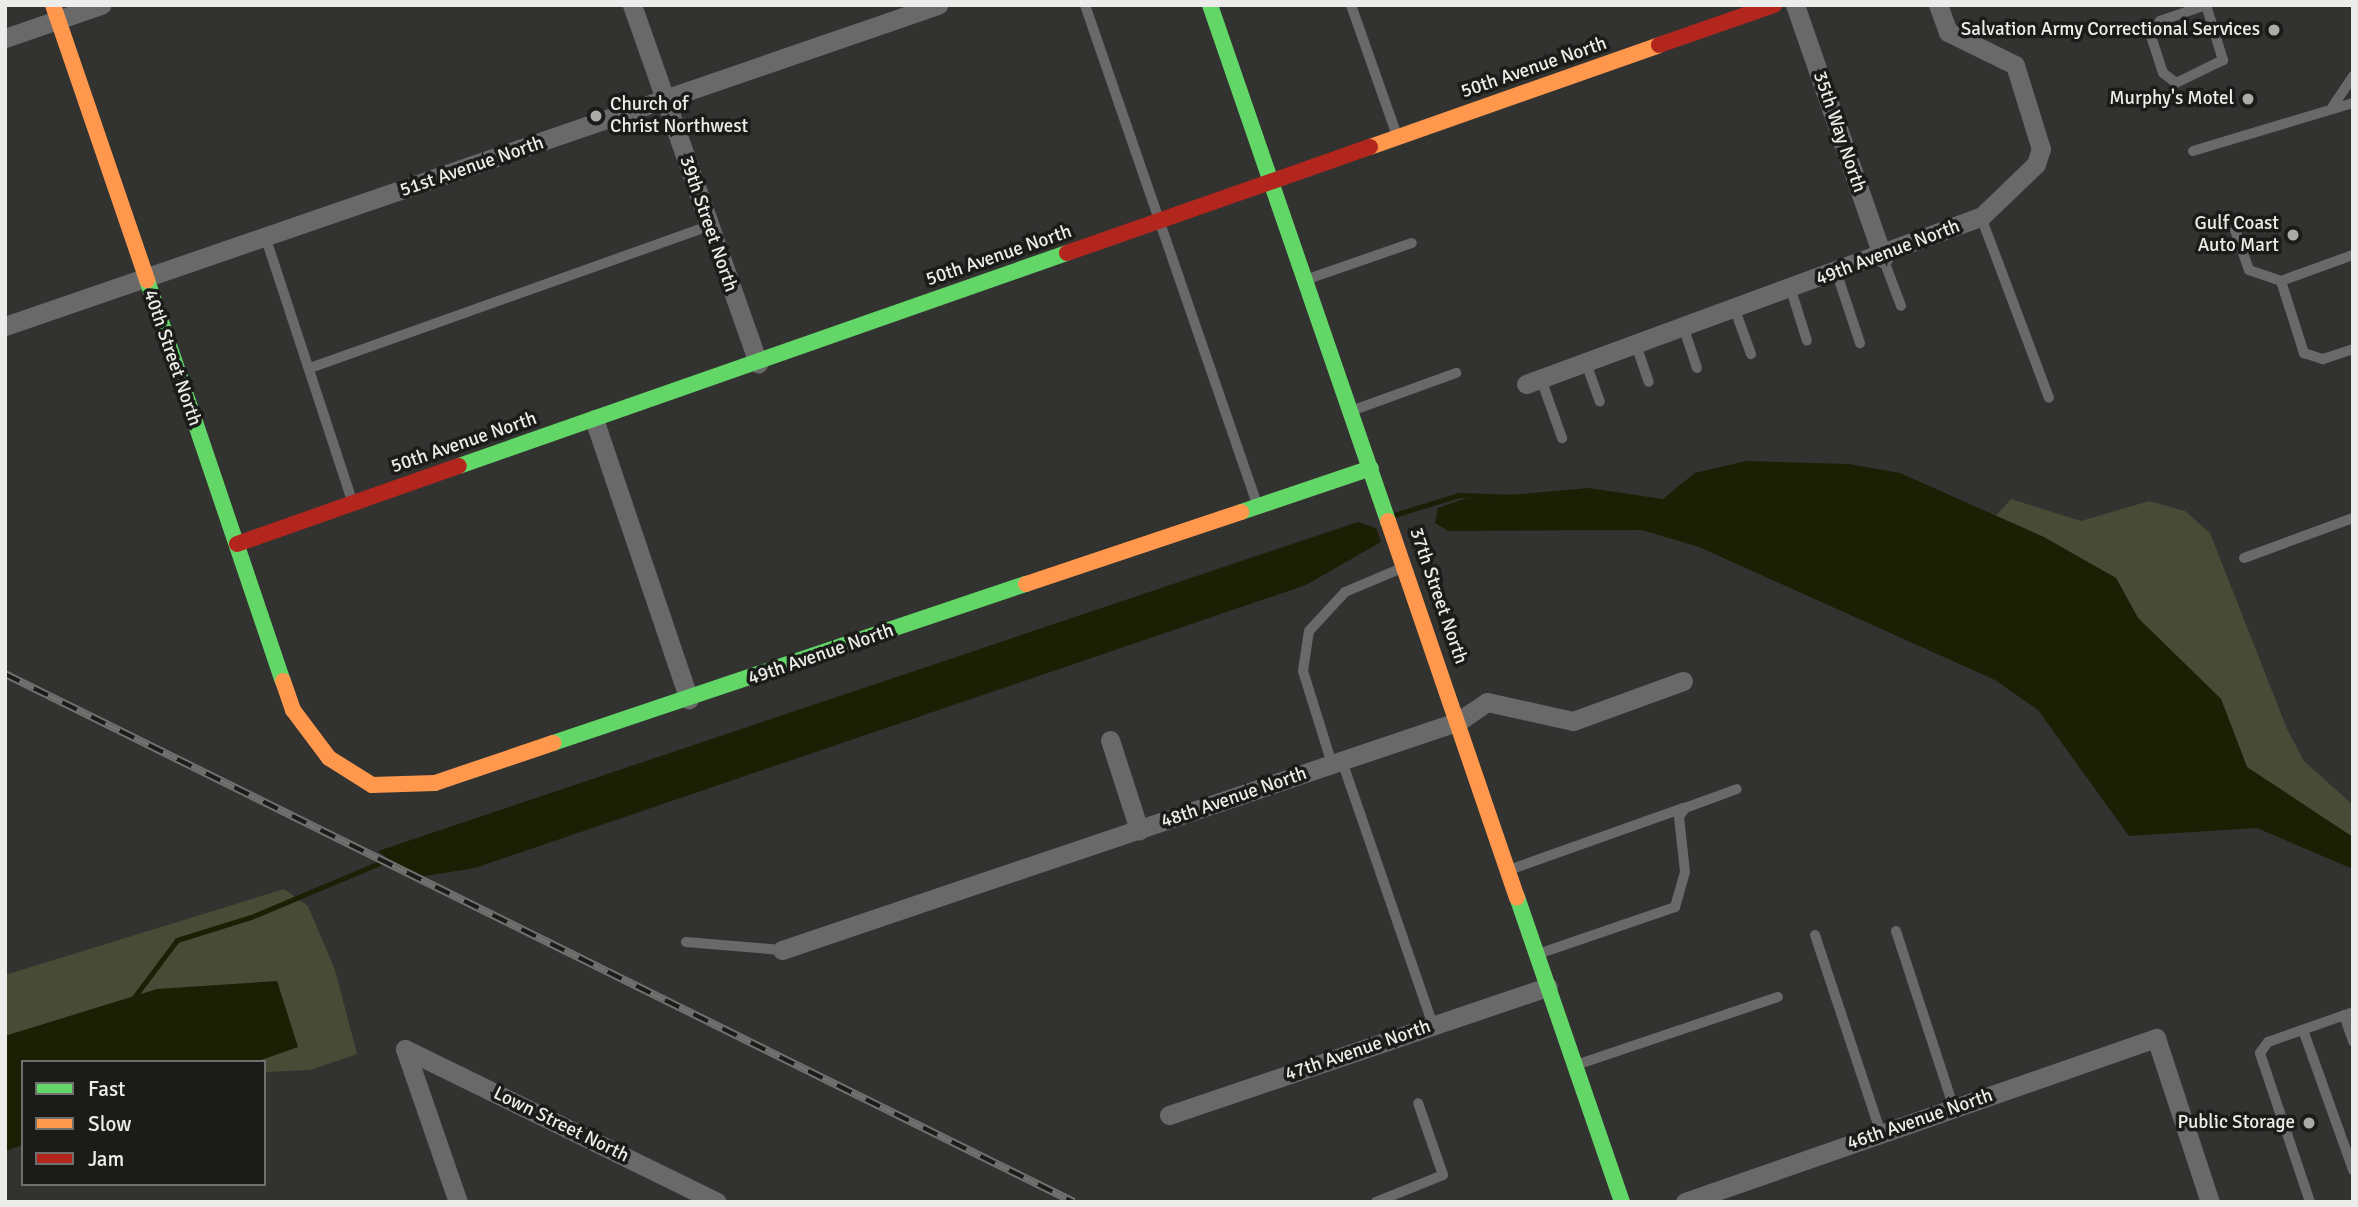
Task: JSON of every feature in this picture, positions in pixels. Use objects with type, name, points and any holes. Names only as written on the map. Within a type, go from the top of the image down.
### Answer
[{"type":"street","points":[[5,38],[56,13],[101,5]]},
{"type":"street","name":"39th Street North","points":[[632,5],[758,363]]},
{"type":"street","name":"51st Avenue North","points":[[5,326],[266,239],[938,5]]},
{"type":"street","name":"37th Street North","points":[[1210,5],[1459,721],[1622,1202]]},
{"type":"street","name":"50th Avenue North","points":[[237,544],[1774,5]]},
{"type":"street","name":"35th Way North","points":[[1795,5],[1883,258]]},
{"type":"street","name":"49th Avenue North","points":[[1534,382],[1883,258],[1981,217],[2036,163],[2041,149],[2015,65],[1948,32],[1938,5]]},
{"type":"street","name":"40th Street North","points":[[56,13],[293,710]]},
{"type":"street","points":[[594,419],[689,699]]},
{"type":"street","name":"49th Avenue North","points":[[293,710],[329,758],[372,785],[435,783],[1371,468]]},
{"type":"street","name":"48th Avenue North","points":[[782,950],[1459,721],[1487,702],[1573,721],[1683,681]]},
{"type":"street","points":[[1110,740],[1139,830]]},
{"type":"street","name":"47th Avenue North","points":[[1169,1115],[1548,987]]},
{"type":"street","name":"46th Avenue North","points":[[1685,1202],[2156,1038],[2210,1202]]},
{"type":"street","name":"Lown Street North","points":[[458,1202],[405,1049],[717,1202]]},
{"type":"lane","points":[[1084,5],[1258,507]]},
{"type":"lane","points":[[1351,5],[1397,138]]},
{"type":"lane","points":[[2205,5],[2223,60],[2176,83],[2163,73],[2151,35],[2160,21],[2205,5]]},
{"type":"lane","points":[[2333,106],[2353,76]]},
{"type":"lane","points":[[2193,151],[2333,106],[2353,103]]},
{"type":"lane","points":[[1981,217],[2049,398]]},
{"type":"lane","points":[[310,368],[709,226]]},
{"type":"lane","points":[[2235,230],[2249,270],[2281,281],[2353,255]]},
{"type":"lane","points":[[266,239],[353,503]]},
{"type":"lane","points":[[1305,280],[1412,243]]},
{"type":"lane","points":[[1883,258],[1902,306]]},
{"type":"lane","points":[[1837,274],[1860,343]]},
{"type":"lane","points":[[2281,281],[2304,353],[2323,359],[2353,349]]},
{"type":"lane","points":[[1791,290],[1807,341]]},
{"type":"lane","points":[[1735,310],[1751,354]]},
{"type":"lane","points":[[1684,329],[1697,368]]},
{"type":"lane","points":[[1636,345],[1649,382]]},
{"type":"lane","points":[[1586,363],[1600,402]]},
{"type":"lane","points":[[1351,411],[1456,373]]},
{"type":"lane","points":[[1534,382],[1562,438]]},
{"type":"lane","points":[[2244,558],[2353,518]]},
{"type":"lane","points":[[1405,566],[1345,592],[1310,631],[1303,671],[1433,1026]]},
{"type":"lane","points":[[1509,870],[1737,789]]},
{"type":"lane","points":[[1537,955],[1675,907],[1684,887],[1676,827],[1685,808]]},
{"type":"lane","points":[[1896,931],[1954,1108]]},
{"type":"lane","points":[[1815,934],[1881,1133]]},
{"type":"lane","points":[[686,942],[782,950]]},
{"type":"lane","points":[[1575,1066],[1778,997]]},
{"type":"lane","points":[[2311,1202],[2260,1053],[2268,1042],[2348,1013],[2353,1041]]},
{"type":"lane","points":[[2303,1030],[2353,1170]]},
{"type":"lane","points":[[1376,1202],[1443,1175],[1418,1103]]},
{"type":"shaded area","points":[[1746,461],[1849,464],[1900,473],[2044,537],[2116,578],[2138,618],[2221,699],[2247,767],[2353,837],[2353,869],[2257,828],[2129,836],[2038,710],[1995,680],[1699,547],[1642,530],[1448,531],[1435,523],[1438,508],[1463,499],[1588,488],[1663,499],[1695,473]]},
{"type":"shaded area","points":[[2011,499],[2081,521],[2149,501],[2185,511],[2210,533],[2287,729],[2304,761],[2353,805],[2353,837],[2264,783],[2247,767],[2221,699],[2138,618],[2116,578],[1995,517]]},
{"type":"shaded area","points":[[1358,522],[1376,528],[1381,542],[1306,585],[475,868],[413,878],[378,851]]},
{"type":"shaded area","points":[[284,889],[308,906],[335,970],[357,1054],[310,1070],[266,1072],[266,1060],[261,1060],[297,1047],[277,982],[95,1009],[5,1036],[5,975]]},
{"type":"shaded area","points":[[277,981],[298,1047],[261,1060],[21,1060],[21,1146],[5,1151],[5,1036],[157,989]]},
{"type":"waterway","points":[[1394,515],[1459,495],[1517,497]]},
{"type":"waterway","points":[[132,1000],[177,940],[251,917],[394,857]]},
{"type":"railway","points":[[5,674],[1074,1202]]},
{"type":"traffic: fast","points":[[1210,5],[1388,521]]},
{"type":"traffic: fast","points":[[459,466],[1067,253]]},
{"type":"traffic: fast","points":[[147,280],[283,681]]},
{"type":"traffic: fast","points":[[1241,512],[1371,468]]},
{"type":"traffic: fast","points":[[553,743],[1026,584]]},
{"type":"traffic: fast","points":[[1517,897],[1622,1202]]},
{"type":"traffic: slow","points":[[53,5],[147,280]]},
{"type":"traffic: slow","points":[[1370,147],[1659,45]]},
{"type":"traffic: slow","points":[[1026,584],[1241,512]]},
{"type":"traffic: slow","points":[[1388,521],[1517,897]]},
{"type":"traffic: slow","points":[[283,681],[293,710],[329,758],[372,785],[435,783],[553,743]]},
{"type":"traffic: jam","points":[[1659,45],[1774,5]]},
{"type":"traffic: jam","points":[[1067,253],[1370,147]]},
{"type":"traffic: jam","points":[[237,544],[459,466]]},
{"type":"place","name":"Salvation Army Correctional Services","points":[[2274,30]]},
{"type":"place","name":"Murphy's Motel","points":[[2248,99]]},
{"type":"place","name":"Church of Christ Northwest","points":[[596,116]]},
{"type":"place","name":"Gulf Coast Auto Mart","points":[[2293,235]]},
{"type":"place","name":"Public Storage","points":[[2309,1123]]}]
